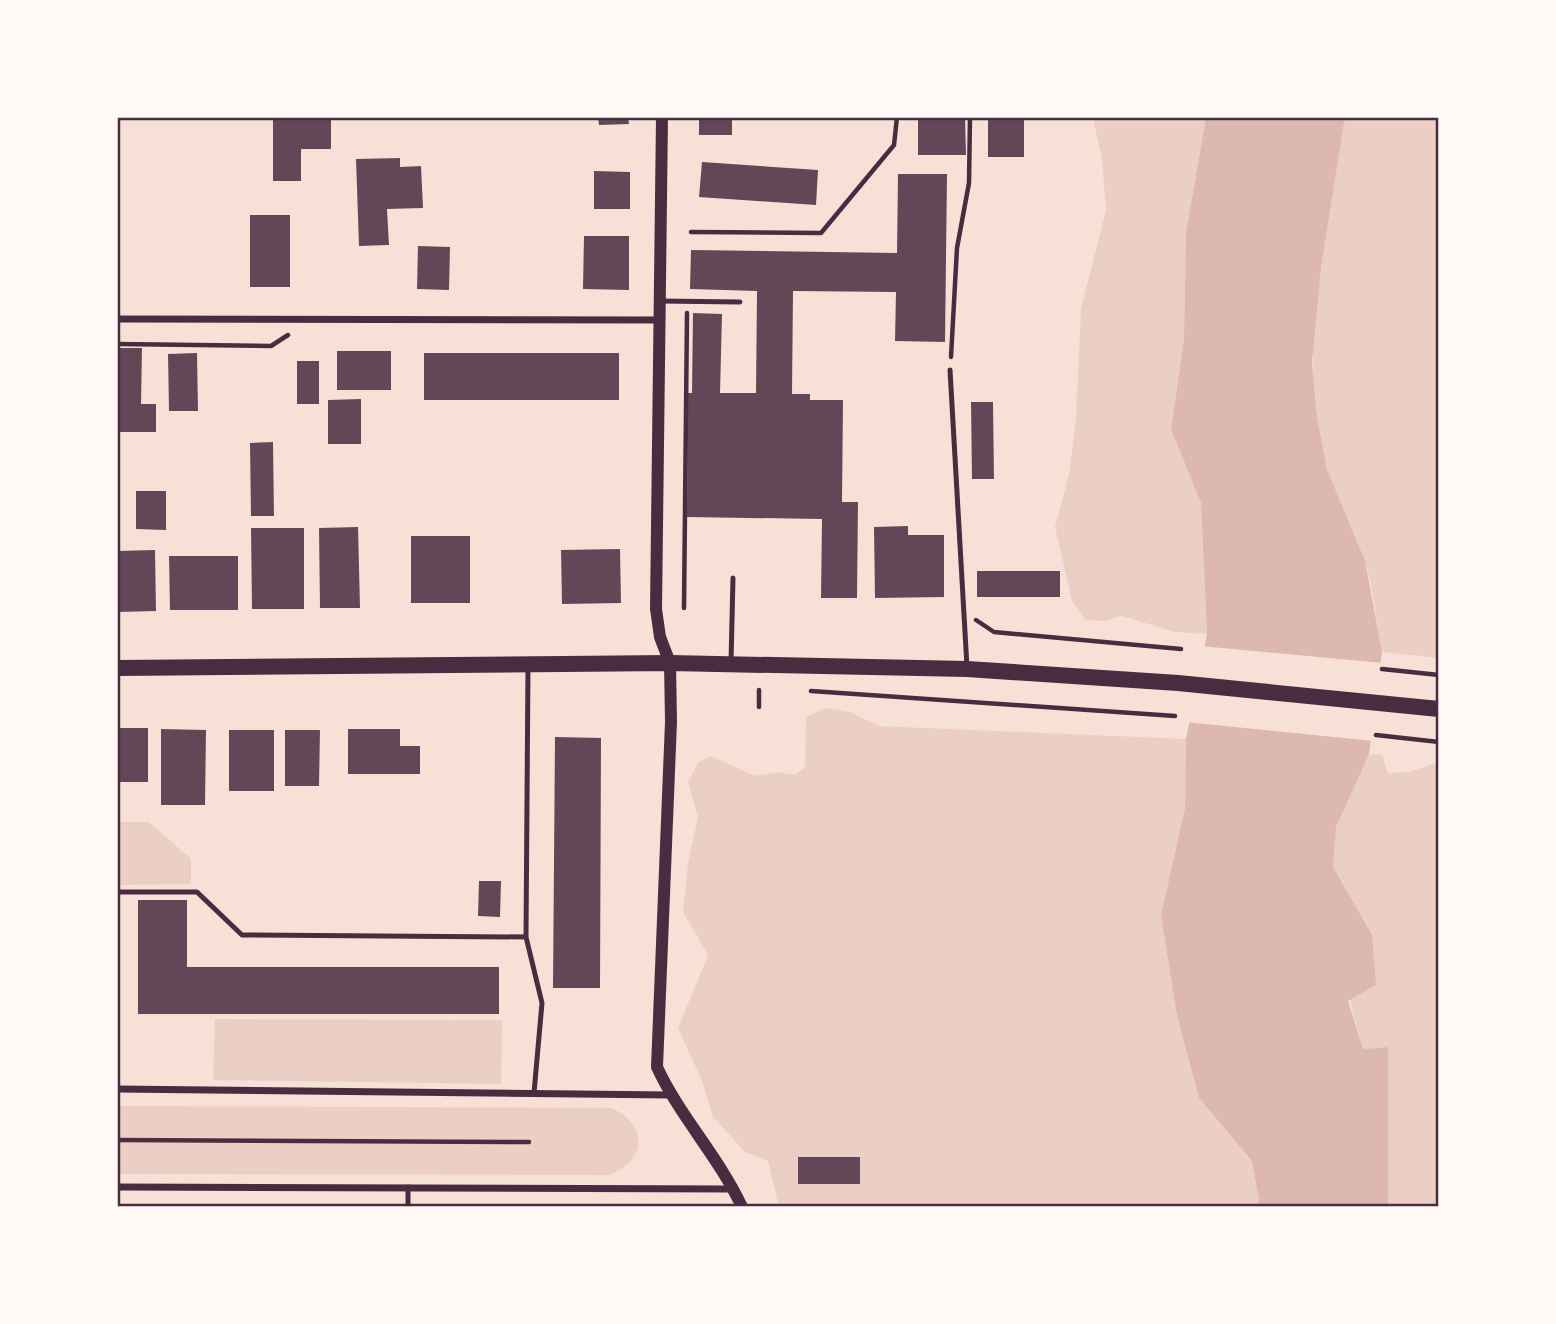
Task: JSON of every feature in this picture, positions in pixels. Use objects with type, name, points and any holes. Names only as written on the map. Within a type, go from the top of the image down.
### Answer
[{"type":"main road","points":[[117,668],[731,663],[967,669],[1178,683],[1439,709]]},
{"type":"street","points":[[662,117],[657,320],[656,609],[660,637],[670,663],[657,1067],[670,1095],[733,1189],[742,1207]]},
{"type":"street","points":[[117,319],[657,320]]},
{"type":"street","points":[[117,1089],[670,1095]]},
{"type":"street","points":[[117,1187],[733,1189]]},
{"type":"lane","points":[[658,301],[740,302]]},
{"type":"lane","points":[[950,370],[967,669]]},
{"type":"lane","points":[[731,663],[733,578]]},
{"type":"lane","points":[[528,666],[526,937],[542,1003],[534,1093]]},
{"type":"lane","points":[[117,892],[197,892],[242,935],[526,937]]},
{"type":"lane","points":[[408,1187],[408,1207]]},
{"type":"path","points":[[691,232],[821,233],[894,145],[897,117]]},
{"type":"path","points":[[950,370],[957,248],[969,183],[970,117]]},
{"type":"path","points":[[684,608],[688,301]]},
{"type":"path","points":[[117,344],[271,346],[290,333],[301,320]]},
{"type":"path","points":[[965,612],[994,632],[1181,649]]},
{"type":"path","points":[[1382,669],[1439,675]]},
{"type":"path","points":[[760,690],[760,707]]},
{"type":"path","points":[[811,691],[1175,716]]},
{"type":"path","points":[[1376,735],[1439,742]]},
{"type":"path","points":[[117,1140],[529,1142]]},
{"type":"shaded area","points":[[1093,117],[1206,117],[1186,233],[1184,339],[1171,428],[1201,503],[1207,634],[1175,632],[1122,616],[1105,621],[1085,620],[1072,601],[1055,527],[1069,475],[1076,420],[1081,309],[1106,210],[1102,160]]},
{"type":"shaded area","points":[[1206,117],[1345,117],[1321,267],[1312,362],[1316,411],[1327,470],[1365,560],[1382,652],[1369,754],[1336,827],[1333,867],[1372,935],[1376,985],[1348,1001],[1363,1049],[1388,1047],[1388,1207],[1260,1207],[1252,1161],[1199,1098],[1177,1015],[1161,915],[1185,808],[1186,739],[1207,634],[1201,503],[1171,429],[1184,339],[1186,233]]},
{"type":"shaded area","points":[[1345,117],[1439,117],[1439,658],[1382,652],[1367,569],[1327,470],[1318,427],[1313,383],[1313,338],[1323,249]]},
{"type":"shaded area","points":[[825,708],[850,712],[879,726],[1186,739],[1185,808],[1161,915],[1199,1098],[1252,1161],[1260,1207],[779,1207],[768,1161],[745,1152],[713,1117],[702,1081],[678,1028],[708,955],[683,912],[688,863],[698,817],[688,782],[698,763],[711,756],[755,776],[777,772],[795,775],[805,767],[806,717]]},
{"type":"shaded area","points":[[1369,754],[1382,755],[1388,773],[1409,772],[1439,762],[1439,1207],[1388,1207],[1388,1047],[1363,1049],[1350,1000],[1339,938],[1332,877],[1336,828]]},
{"type":"shaded area","points":[[117,822],[149,822],[191,859],[191,884],[117,885]]},
{"type":"shaded area","points":[[215,1019],[502,1020],[501,1084],[213,1080]]},
{"type":"shaded area","points":[[117,1106],[611,1108],[632,1123],[638,1142],[631,1161],[608,1175],[117,1174]]},
{"type":"pier","points":[[1201,646],[1383,663],[1374,741],[1186,722]]},
{"type":"building","points":[[273,117],[331,117],[331,149],[301,149],[301,181],[273,181]]},
{"type":"building","points":[[598,117],[628,117],[629,124],[599,125]]},
{"type":"building","points":[[699,117],[732,117],[732,135],[699,135]]},
{"type":"building","points":[[918,117],[965,117],[966,155],[918,155]]},
{"type":"building","points":[[988,117],[1024,117],[1024,157],[988,157]]},
{"type":"building","points":[[400,158],[400,167],[421,166],[423,208],[387,209],[389,245],[359,246],[356,159]]},
{"type":"building","points":[[702,162],[818,170],[816,205],[699,197]]},
{"type":"building","points":[[594,171],[630,172],[630,209],[594,209]]},
{"type":"building","points":[[898,174],[947,174],[945,342],[895,341],[896,292],[793,291],[792,394],[810,394],[810,400],[843,400],[842,502],[858,502],[857,598],[821,598],[822,519],[687,517],[688,393],[692,393],[693,313],[722,314],[720,393],[756,393],[757,291],[690,289],[691,250],[897,253]]},
{"type":"building","points":[[250,215],[290,215],[290,287],[250,287]]},
{"type":"building","points":[[584,236],[629,236],[629,290],[583,289]]},
{"type":"building","points":[[418,246],[450,247],[449,290],[417,289]]},
{"type":"building","points":[[117,348],[142,348],[141,404],[156,404],[156,432],[117,432]]},
{"type":"building","points":[[337,351],[391,351],[391,390],[337,390]]},
{"type":"building","points":[[197,353],[198,411],[169,411],[168,354]]},
{"type":"building","points":[[424,353],[619,353],[619,400],[424,400]]},
{"type":"building","points":[[297,361],[319,361],[319,404],[297,404]]},
{"type":"building","points":[[361,399],[361,444],[328,444],[328,400]]},
{"type":"building","points":[[971,402],[993,402],[994,479],[972,479]]},
{"type":"building","points":[[273,442],[274,516],[251,516],[250,443]]},
{"type":"building","points":[[136,491],[166,491],[166,530],[136,529]]},
{"type":"building","points":[[908,526],[908,535],[944,535],[944,597],[875,598],[874,527]]},
{"type":"building","points":[[358,527],[360,608],[320,608],[319,528]]},
{"type":"building","points":[[251,528],[304,528],[304,609],[252,609]]},
{"type":"building","points":[[411,536],[470,536],[470,603],[411,603]]},
{"type":"building","points":[[620,549],[621,603],[562,604],[561,550]]},
{"type":"building","points":[[155,550],[156,611],[117,612],[117,551]]},
{"type":"building","points":[[169,556],[238,556],[238,610],[170,610]]},
{"type":"building","points":[[977,571],[1060,571],[1060,597],[977,597]]},
{"type":"building","points":[[117,728],[148,728],[148,782],[117,782]]},
{"type":"building","points":[[161,729],[206,730],[205,805],[161,805]]},
{"type":"building","points":[[348,729],[400,729],[400,746],[420,746],[420,774],[348,774]]},
{"type":"building","points":[[229,730],[274,730],[274,791],[229,791]]},
{"type":"building","points":[[285,730],[320,730],[319,786],[285,786]]},
{"type":"building","points":[[555,737],[601,738],[600,988],[553,988]]},
{"type":"building","points":[[479,881],[501,881],[500,917],[478,916]]},
{"type":"building","points":[[138,900],[187,900],[187,967],[499,967],[499,1014],[138,1014]]},
{"type":"building","points":[[798,1157],[860,1157],[860,1184],[798,1184]]}]
